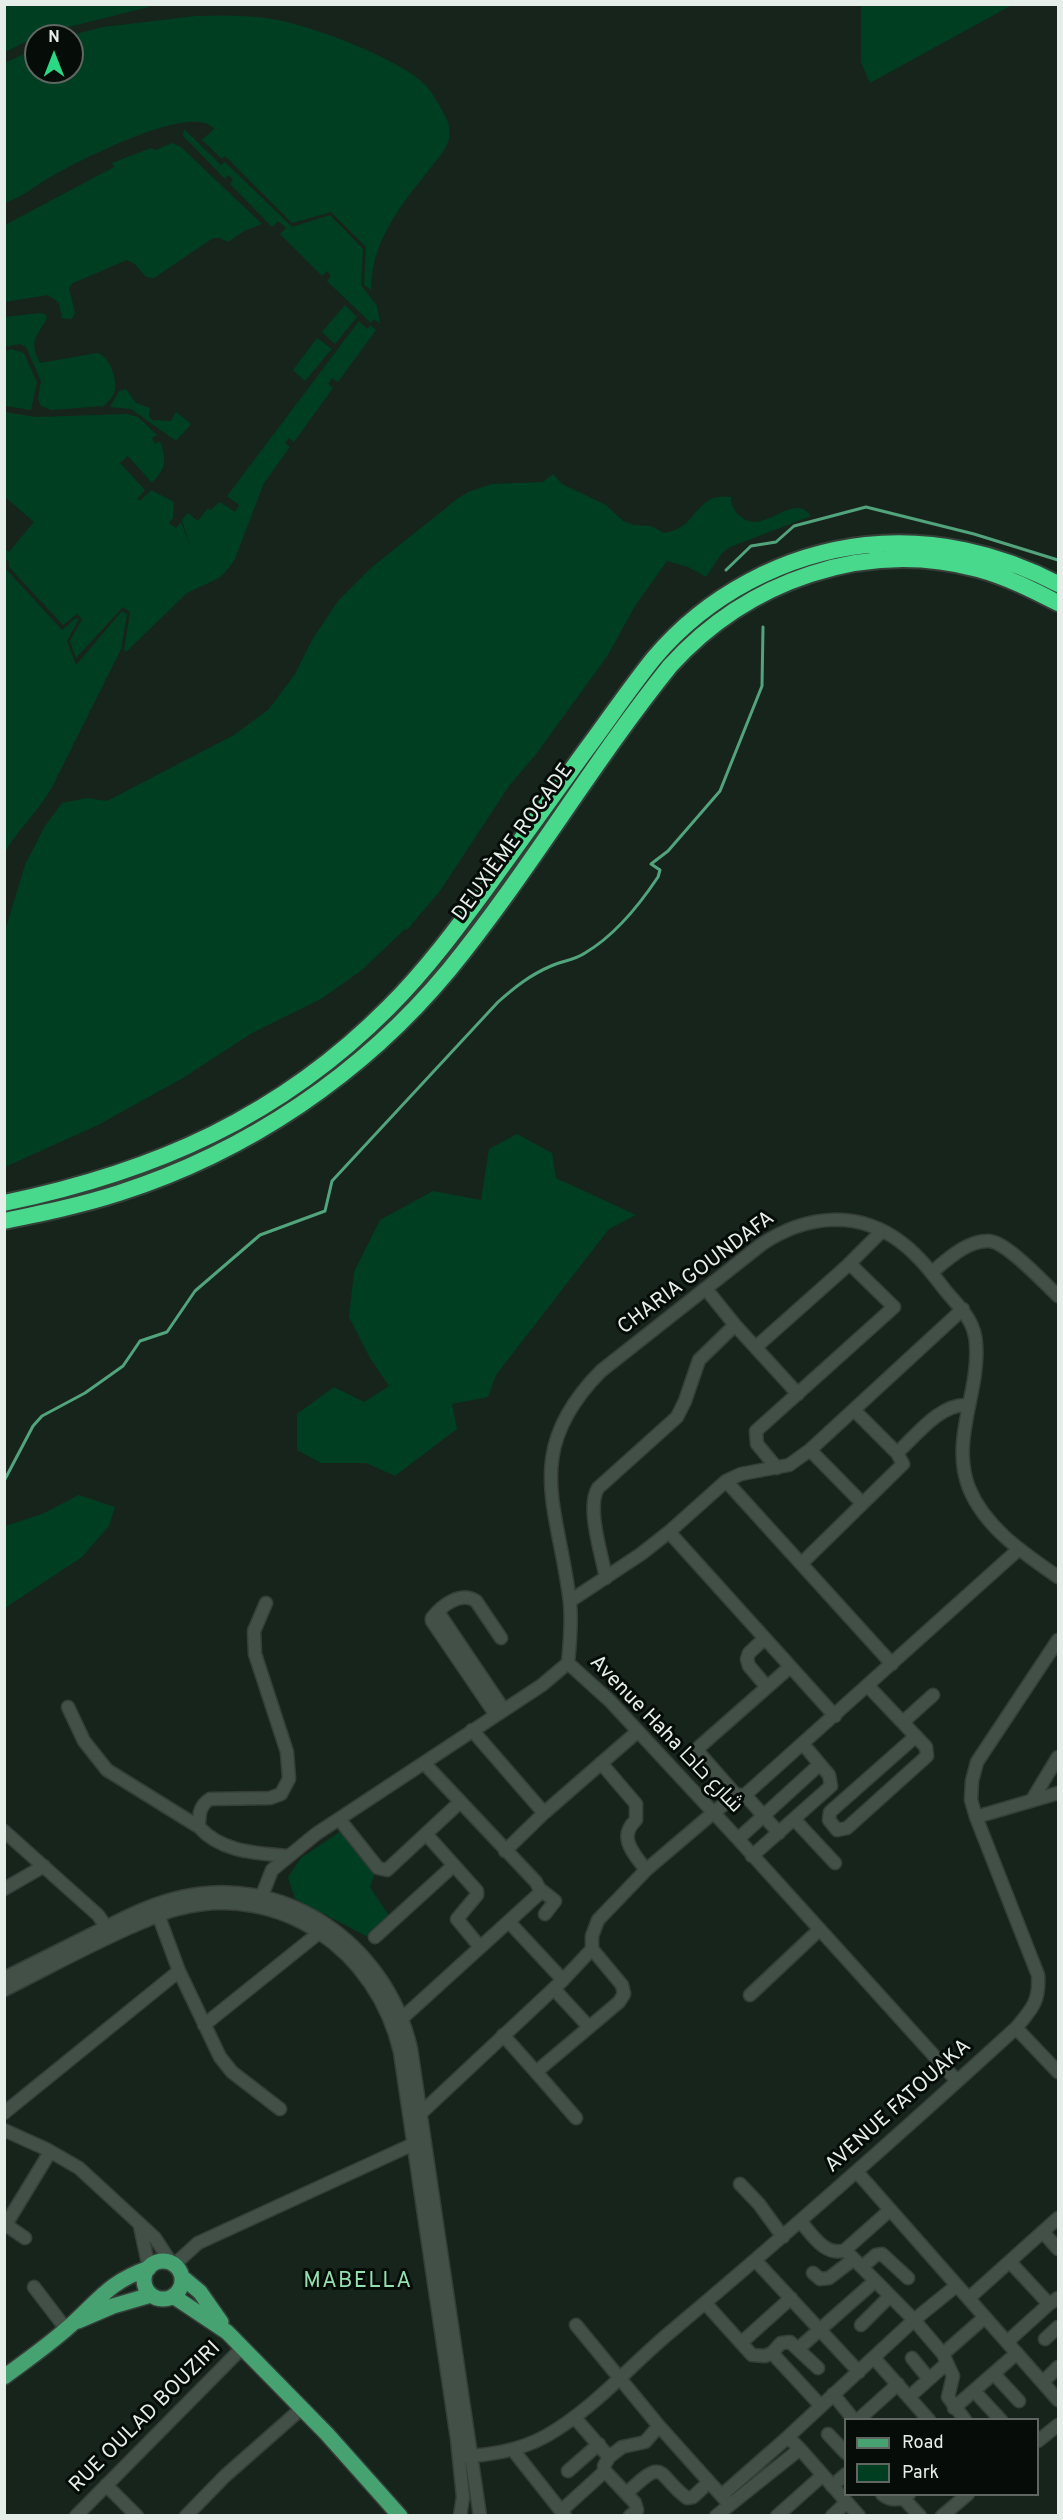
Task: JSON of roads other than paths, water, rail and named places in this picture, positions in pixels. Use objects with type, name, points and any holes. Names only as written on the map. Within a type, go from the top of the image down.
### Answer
[{"type":"highway","name":"DEUXIÈME ROCADE","points":[[4,1203],[53,1193],[111,1177],[194,1144],[272,1101],[344,1048],[388,1008],[448,941],[655,657],[701,613],[736,589],[774,569],[814,555],[856,546],[898,543],[941,545],[983,554],[1023,567],[1059,584]]},
{"type":"highway","name":"DEUXIÈME ROCADE","points":[[4,1221],[119,1193],[206,1159],[287,1114],[362,1058],[407,1016],[468,945],[670,666],[696,638],[742,604],[792,579],[828,568],[866,561],[903,560],[941,562],[978,569],[1014,581],[1059,603]]},
{"type":"main road","points":[[4,2377],[70,2326],[110,2287],[159,2262],[176,2268],[204,2298],[227,2332]]},
{"type":"main road","points":[[149,2268],[145,2284],[151,2295]]},
{"type":"main road","points":[[70,2326],[113,2306],[151,2295],[162,2299],[173,2296],[180,2288],[176,2268]]},
{"type":"main road","points":[[173,2296],[227,2332],[243,2347],[401,2515]]},
{"type":"street","name":"CHARIA GOUNDAFA","points":[[568,1663],[571,1637],[570,1602],[550,1492],[551,1466],[559,1434],[568,1413],[584,1389],[601,1371],[762,1244],[802,1224],[846,1220],[882,1231],[902,1242],[932,1272],[963,1310],[971,1321],[977,1345],[963,1446],[966,1478],[970,1490],[987,1518],[1019,1549],[1059,1577]]},
{"type":"street","points":[[756,1347],[850,1264],[882,1231]]},
{"type":"street","points":[[932,1272],[970,1245],[989,1241],[1002,1246],[1059,1296]]},
{"type":"street","points":[[777,1467],[757,1444],[755,1435],[760,1427],[894,1307],[850,1264]]},
{"type":"street","points":[[706,1289],[735,1325],[798,1394]]},
{"type":"street","points":[[570,1602],[669,1532],[726,1480],[741,1474],[789,1465],[810,1450],[963,1310]]},
{"type":"street","points":[[606,1578],[594,1515],[595,1494],[598,1488],[677,1417],[699,1360],[735,1325]]},
{"type":"street","points":[[897,1454],[942,1412],[955,1405],[968,1405]]},
{"type":"street","points":[[802,1563],[902,1465],[902,1460],[897,1454],[854,1410]]},
{"type":"street","points":[[810,1450],[862,1503]]},
{"type":"street","points":[[726,1480],[892,1664]]},
{"type":"street","points":[[669,1532],[835,1716]]},
{"type":"street","points":[[536,2072],[619,2002],[624,1994],[622,1985],[592,1949],[592,1936],[598,1920],[646,1870],[803,1744],[1019,1549]]},
{"type":"street","points":[[500,1712],[435,1616],[459,1597],[470,1597],[476,1601],[501,1638]]},
{"type":"street","points":[[199,1827],[199,1813],[203,1804],[210,1799],[270,1798],[281,1794],[289,1779],[287,1752],[255,1654],[254,1631],[266,1603]]},
{"type":"street","points":[[764,1639],[749,1653],[747,1659],[767,1686]]},
{"type":"street","name":"AVENUE FATOUAKA","points":[[459,2457],[513,2450],[547,2436],[575,2418],[857,2172],[1016,2028],[1038,1999],[1038,1975],[976,1817],[971,1800],[972,1781],[977,1762],[1059,1640]]},
{"type":"street","name":"Avenue Haha شارع حاحا","points":[[259,1902],[272,1870],[287,1856],[472,1730],[556,1676],[568,1663],[610,1701],[956,2080]]},
{"type":"street","points":[[779,1833],[700,1754],[699,1748],[790,1667]]},
{"type":"street","points":[[868,1686],[903,1722],[916,1736],[927,1749],[927,1756],[847,1828],[837,1830],[829,1820],[830,1812],[916,1736]]},
{"type":"street","points":[[903,1722],[933,1695]]},
{"type":"street","points":[[68,1707],[84,1741],[107,1770],[199,1827],[219,1845],[256,1853],[287,1856]]},
{"type":"street","points":[[472,1730],[544,1813]]},
{"type":"street","points":[[505,1851],[544,1813],[637,1732]]},
{"type":"street","points":[[753,1856],[831,1786],[831,1778],[803,1744]]},
{"type":"street","points":[[1032,1800],[1059,1757]]},
{"type":"street","points":[[424,1764],[541,1890],[555,1901],[545,1914]]},
{"type":"street","points":[[601,1764],[636,1804],[636,1820],[628,1828],[627,1838],[630,1849],[646,1870]]},
{"type":"street","points":[[738,1839],[820,1764]]},
{"type":"street","points":[[976,1817],[1059,1793]]},
{"type":"street","points":[[339,1819],[382,1870],[387,1870],[459,1803]]},
{"type":"street","points":[[794,1819],[835,1863]]},
{"type":"street","points":[[4,1831],[98,1915],[109,1931]]},
{"type":"street","points":[[426,1834],[478,1893],[457,1919],[480,1947]]},
{"type":"street","points":[[375,1937],[454,1865]]},
{"type":"street","points":[[4,1888],[44,1866]]},
{"type":"street","points":[[398,2023],[538,1897],[541,1890]]},
{"type":"street","points":[[259,1902],[320,1932],[347,1954],[370,1981],[398,2023],[400,2052],[419,2141],[480,2516]]},
{"type":"street","points":[[4,1990],[20,1976],[156,1910],[198,1905],[259,1902],[288,1905],[315,1916],[339,1932],[360,1952],[378,1974],[411,2049],[420,2114],[419,2141],[459,2457],[463,2497],[460,2516]]},
{"type":"street","points":[[156,1910],[179,1971],[220,2057],[232,2072],[280,2109]]},
{"type":"street","points":[[509,1922],[563,1980]]},
{"type":"street","points":[[750,1995],[819,1930]]},
{"type":"street","points":[[204,2025],[320,1932]]},
{"type":"street","points":[[420,2114],[554,1989],[592,1949]]},
{"type":"street","points":[[4,2113],[179,1971]]},
{"type":"street","points":[[4,1978],[20,1976]]},
{"type":"street","points":[[554,1989],[590,2027]]},
{"type":"street","points":[[1016,2028],[1059,2072]]},
{"type":"street","points":[[503,2035],[576,2118]]},
{"type":"street","points":[[4,2130],[79,2168],[98,2183],[155,2238],[176,2268],[198,2243],[419,2141]]},
{"type":"street","points":[[25,2238],[9,2228],[8,2221],[50,2152]]},
{"type":"street","points":[[857,2172],[1059,2400]]},
{"type":"street","points":[[740,2184],[759,2204],[783,2237]]},
{"type":"street","points":[[813,2273],[820,2279],[826,2279],[854,2259],[890,2210]]},
{"type":"street","points":[[969,2298],[1059,2218]]},
{"type":"street","points":[[801,2222],[827,2250],[854,2259],[914,2320],[945,2359],[953,2376],[948,2397],[963,2418]]},
{"type":"street","points":[[140,2226],[149,2268]]},
{"type":"street","points":[[1043,2232],[1059,2249]]},
{"type":"street","points":[[854,2259],[882,2254],[908,2278]]},
{"type":"street","points":[[755,2260],[859,2372]]},
{"type":"street","points":[[1006,2342],[1054,2301],[1010,2262]]},
{"type":"street","points":[[798,2348],[875,2281]]},
{"type":"street","points":[[716,2516],[725,2500],[832,2394],[914,2320],[956,2286]]},
{"type":"street","points":[[34,2287],[70,2326]]},
{"type":"street","points":[[861,2325],[890,2296]]},
{"type":"street","points":[[741,2343],[791,2298]]},
{"type":"street","points":[[706,2304],[752,2355],[765,2356],[786,2341],[794,2343],[818,2368]]},
{"type":"street","points":[[909,2397],[929,2379],[985,2317]]},
{"type":"street","points":[[576,2325],[659,2426],[725,2500]]},
{"type":"street","points":[[1045,2339],[1059,2327]]},
{"type":"street","name":"RUE OULAD BOUZIRI","points":[[76,2516],[243,2347]]},
{"type":"street","points":[[772,2353],[821,2406]]},
{"type":"street","points":[[954,2408],[1017,2353]]},
{"type":"street","points":[[874,2358],[927,2418]]},
{"type":"street","points":[[912,2358],[929,2379]]},
{"type":"street","points":[[1043,2382],[1059,2367]]},
{"type":"street","points":[[994,2374],[1019,2401]]},
{"type":"street","points":[[858,2418],[898,2384]]},
{"type":"street","points":[[975,2392],[999,2418]]},
{"type":"street","points":[[832,2394],[854,2418]]},
{"type":"street","points":[[186,2516],[225,2476],[301,2409]]},
{"type":"street","points":[[575,2418],[609,2457]]},
{"type":"street","points":[[1039,2440],[1059,2425]]},
{"type":"street","points":[[630,2516],[637,2507],[627,2493],[605,2471],[605,2462],[622,2447],[645,2442],[659,2426]]},
{"type":"street","points":[[828,2434],[844,2451]]},
{"type":"street","points":[[788,2437],[859,2516]]},
{"type":"street","points":[[568,2471],[599,2444]]},
{"type":"street","points":[[725,2500],[800,2449]]},
{"type":"street","points":[[513,2450],[563,2513],[605,2471]]},
{"type":"street","points":[[627,2493],[642,2478],[653,2472],[667,2476],[687,2498],[693,2497],[709,2482]]},
{"type":"street","points":[[777,2516],[823,2475]]},
{"type":"street","points":[[832,2486],[844,2476]]},
{"type":"street","points":[[106,2485],[137,2516]]},
{"type":"street","points":[[886,2496],[893,2499],[907,2497],[920,2516]]},
{"type":"street","points":[[942,2516],[966,2496]]},
{"type":"street","points":[[832,2516],[846,2502]]},
{"type":"waterway","points":[[726,570],[751,546],[776,542],[794,526],[866,507],[974,534],[1058,560]]},
{"type":"waterway","points":[[4,1481],[33,1426],[42,1416],[85,1393],[123,1366],[140,1341],[167,1332],[195,1291],[260,1235],[325,1211],[332,1181],[498,1002],[536,973],[577,957],[596,946],[626,919],[658,877],[660,870],[651,864],[668,851],[720,791],[762,686],[763,627]]},
{"type":"district","name":"MABELLA","points":[[358,2283]]}]
